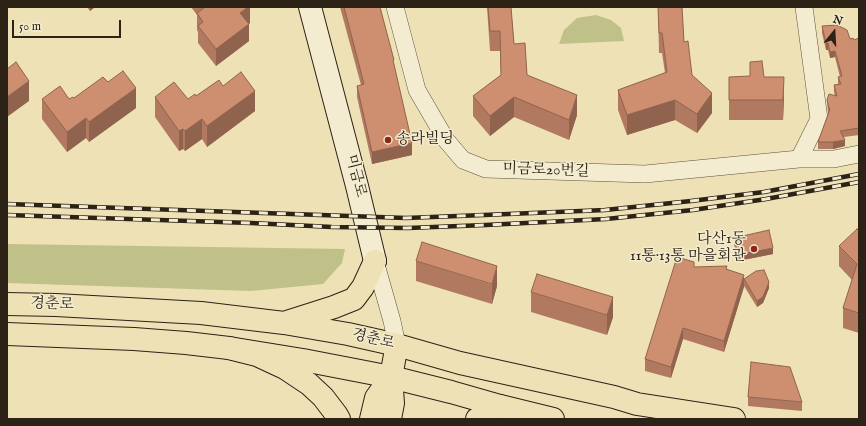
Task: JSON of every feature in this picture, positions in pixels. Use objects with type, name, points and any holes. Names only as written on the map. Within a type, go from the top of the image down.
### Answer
[{"type":"main road","points":[[284,323],[354,299],[363,287],[375,261]]},
{"type":"main road","name":"경춘로","points":[[7,304],[56,305],[201,313],[284,323],[348,334],[396,345],[460,363],[614,397],[637,404],[734,419]]},
{"type":"main road","name":"경춘로","points":[[7,334],[134,339],[229,348],[391,377],[553,419]]},
{"type":"main road","points":[[390,419],[393,403],[391,377],[396,355],[396,345]]},
{"type":"main road","points":[[229,348],[257,356],[285,368],[309,384],[323,397],[339,419]]},
{"type":"main road","points":[[371,419],[376,398],[391,377]]},
{"type":"main road","points":[[477,419],[500,406]]},
{"type":"street","name":"미금로","points":[[310,7],[358,186],[375,261],[392,321],[396,345]]},
{"type":"street","name":"미금로20번길","points":[[395,7],[417,90],[446,140],[463,160],[486,169],[645,174],[799,159],[834,159],[859,154]]},
{"type":"street","points":[[799,159],[819,119],[804,7]]},
{"type":"green space","points":[[596,15],[611,20],[621,28],[624,41],[559,44],[564,30],[577,18]]},
{"type":"green space","points":[[7,244],[345,249],[342,263],[323,284],[251,291],[7,283]]},
{"type":"building","points":[[204,7],[248,7],[240,13],[249,24],[216,49],[198,26],[203,22],[197,13]]},
{"type":"building","points":[[344,7],[380,7],[394,60],[412,143],[372,152],[357,86],[364,84]]},
{"type":"building","points":[[488,7],[511,7],[514,44],[525,43],[527,75],[577,95],[569,120],[514,97],[490,116],[473,96],[501,75],[500,31],[490,31]]},
{"type":"building","points":[[658,7],[682,7],[684,42],[688,41],[692,75],[712,93],[697,114],[675,100],[627,115],[618,90],[667,72],[662,33],[659,33]]},
{"type":"building","points":[[837,25],[847,30],[850,39],[853,38],[854,40],[859,38],[859,128],[840,131],[845,140],[818,142],[830,109],[827,100],[829,94],[837,96],[834,85],[841,84],[838,77],[842,76],[835,51],[830,52],[822,26]]},
{"type":"building","points":[[762,61],[764,77],[784,77],[783,100],[729,100],[729,77],[750,76],[750,62]]},
{"type":"building","points":[[16,62],[29,81],[7,97],[7,69]]},
{"type":"building","points":[[123,71],[136,88],[89,122],[86,118],[67,132],[42,99],[60,86],[69,99],[74,98],[103,77],[108,82]]},
{"type":"building","points":[[241,72],[255,91],[207,126],[202,119],[185,131],[183,129],[179,131],[155,97],[174,82],[188,99],[195,94],[196,96],[219,80],[223,86]]},
{"type":"building","points":[[857,229],[859,230],[859,313],[843,308],[857,264],[839,246]]},
{"type":"building","name":"다산1동 11통·13통 마을회관","points":[[769,230],[773,248],[738,255],[734,238]]},
{"type":"building","points":[[422,242],[497,266],[492,284],[416,261]]},
{"type":"building","points":[[677,257],[694,262],[694,267],[727,266],[726,269],[744,275],[724,341],[683,328],[671,367],[645,359]]},
{"type":"building","points":[[764,270],[769,282],[763,297],[757,301],[744,279],[756,271]]},
{"type":"building","points":[[537,274],[613,297],[607,315],[531,292]]},
{"type":"building","points":[[751,362],[790,367],[802,402],[748,397]]},
{"type":"railway","points":[[7,204],[406,218],[605,210],[764,192],[859,174]]},
{"type":"railway","points":[[7,215],[332,227],[408,228],[486,225],[606,219],[693,210],[766,199],[859,182]]},
{"type":"place","name":"송라빌딩","points":[[388,140]]},
{"type":"place","name":"다산1동 11통·13통 마을회관","points":[[754,249]]}]
